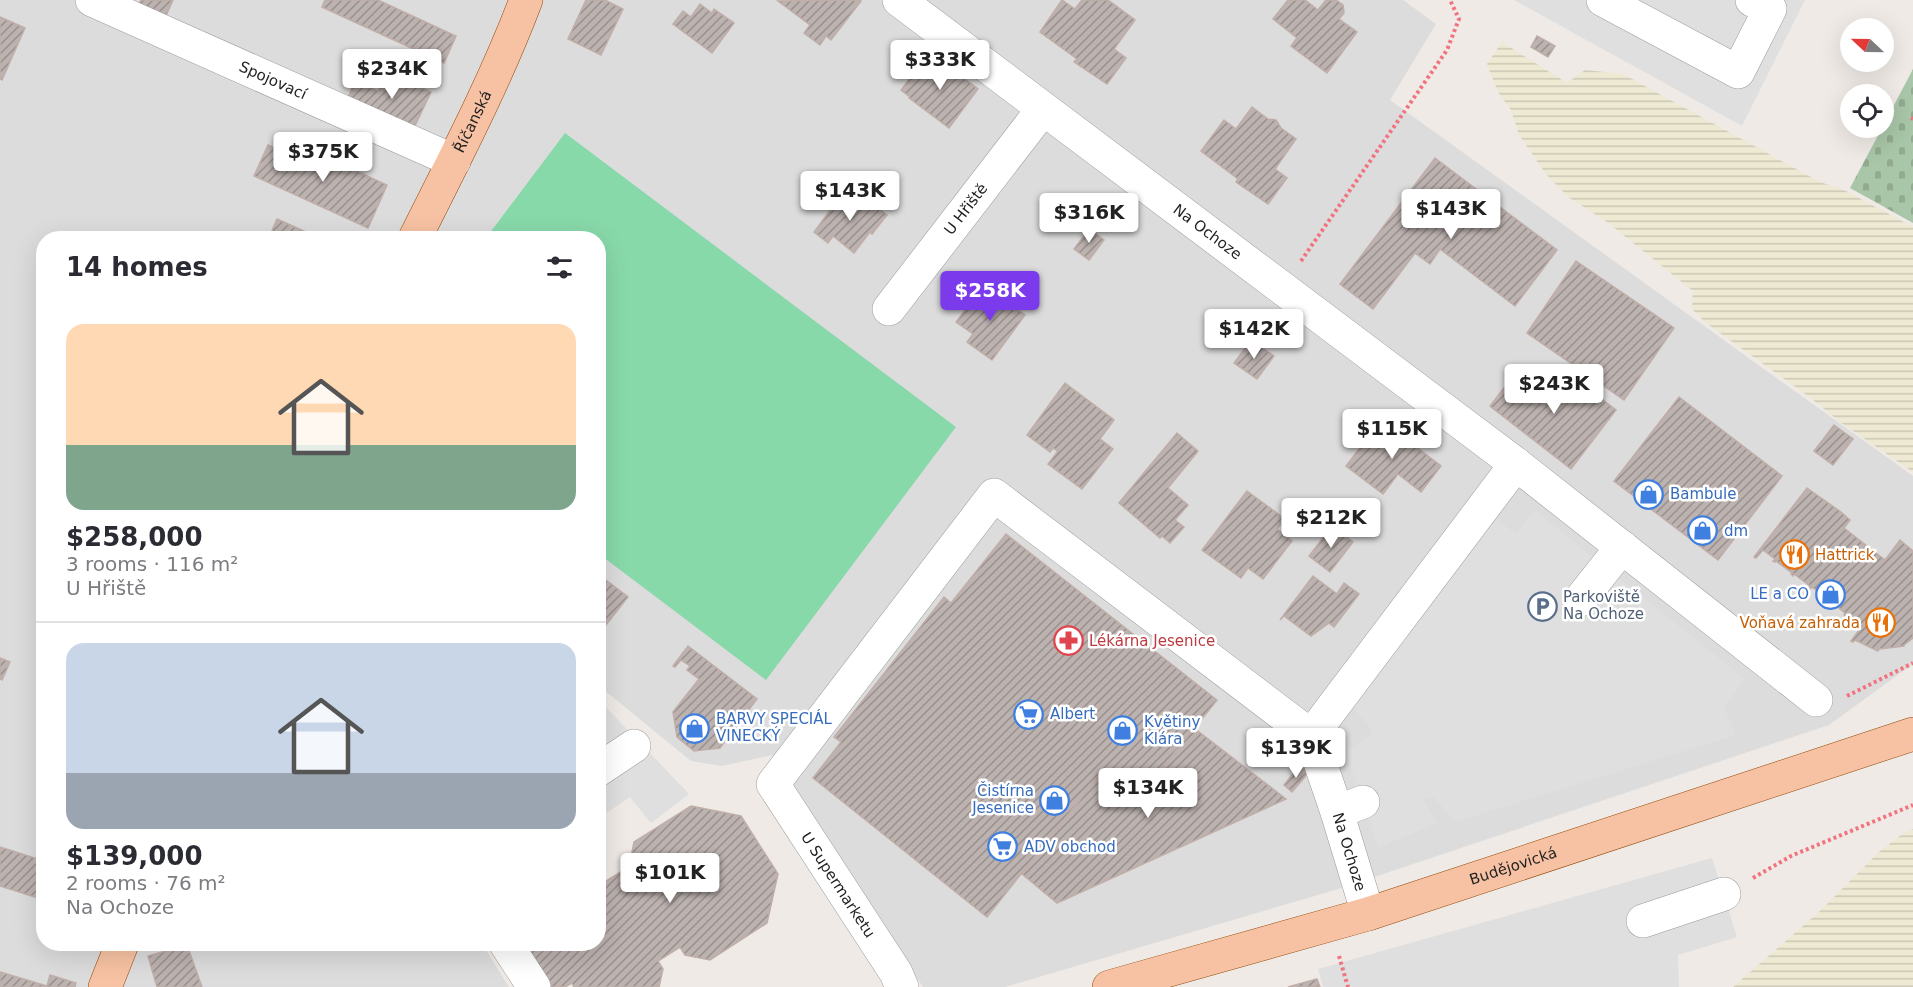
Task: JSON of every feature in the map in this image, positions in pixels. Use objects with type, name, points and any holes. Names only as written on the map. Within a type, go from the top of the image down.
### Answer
[{"type":"main road","name":"Říčanská","points":[[419,231],[454,161],[526,0]]},
{"type":"main road","name":"Budějovická","points":[[1109,987],[1368,914],[1913,735]]},
{"type":"main road","points":[[105,987],[119,951]]},
{"type":"street","name":"Spojovací","points":[[92,0],[454,161]]},
{"type":"street","name":"Na Ochoze","points":[[898,0],[1516,464],[1816,700]]},
{"type":"street","points":[[1603,0],[1738,72],[1770,9],[1752,0]]},
{"type":"street","name":"U Hřiště","points":[[889,309],[1044,110]]},
{"type":"street","points":[[1311,736],[1516,464]]},
{"type":"street","name":"U Supermarketu","points":[[902,987],[896,973],[773,783],[994,495],[1311,736]]},
{"type":"street","points":[[1580,600],[1622,547]]},
{"type":"street","name":"Na Ochoze","points":[[1311,736],[1350,807],[1368,914]]},
{"type":"street","points":[[606,765],[634,746]]},
{"type":"street","points":[[1643,921],[1724,894]]},
{"type":"street","points":[[511,951],[534,987]]},
{"type":"path","points":[[1282,288],[1447,50],[1459,19],[1450,0]]},
{"type":"path","points":[[1816,700],[1849,696],[1913,663]]},
{"type":"path","points":[[1724,894],[1791,856],[1913,806]]},
{"type":"path","points":[[1338,952],[1348,987]]},
{"type":"shaded area","points":[[0,0],[1403,0],[1436,24],[1390,100],[1913,476],[1913,664],[1829,725],[1335,890],[1005,987],[923,987],[772,755],[722,766],[691,761],[606,692],[606,231],[36,231],[36,951],[486,951],[509,987],[0,987]]},
{"type":"shaded area","points":[[1514,0],[1805,0],[1742,126]]},
{"type":"shaded area","points":[[1502,42],[1567,83],[1585,70],[1623,74],[1820,182],[1846,191],[1913,227],[1913,472],[1840,422],[1812,399],[1706,323],[1692,309],[1693,291],[1607,222],[1568,197],[1546,174],[1519,135],[1511,110],[1498,92],[1487,64]]},
{"type":"shaded area","name":"Parkoviště Na Ochoze","points":[[1534,510],[1745,679],[1726,704],[1726,712],[1736,735],[1455,822],[1434,797],[1423,799],[1437,823],[1378,848],[1346,752],[1371,735],[1370,727],[1353,708],[1496,519],[1516,534]]},
{"type":"shaded area","points":[[606,707],[689,794],[651,823],[630,797],[606,813]]},
{"type":"shaded area","points":[[1913,829],[1913,987],[1733,987],[1821,910],[1879,852]]},
{"type":"shaded area","points":[[1712,858],[1737,937],[1678,955],[1679,987],[1323,987],[1318,969]]},
{"type":"green space","points":[[1913,69],[1913,223],[1850,188],[1877,138],[1894,138],[1894,105]]},
{"type":"green space","points":[[565,133],[956,427],[766,680],[606,559],[606,231],[491,231]]},
{"type":"building","points":[[141,0],[173,0],[165,18],[138,6]]},
{"type":"building","points":[[325,0],[378,0],[456,36],[444,63],[322,7]]},
{"type":"building","points":[[586,0],[605,0],[623,9],[601,55],[568,39]]},
{"type":"building","points":[[860,0],[831,40],[826,36],[820,45],[804,33],[810,25],[778,1]]},
{"type":"building","points":[[1062,0],[1075,9],[1082,0],[1108,0],[1135,20],[1114,49],[1126,58],[1107,84],[1074,62],[1077,59],[1040,32]]},
{"type":"building","points":[[1288,0],[1305,0],[1318,10],[1326,0],[1336,0],[1343,5],[1344,13],[1339,19],[1357,32],[1327,73],[1291,46],[1297,38],[1273,19]]},
{"type":"building","points":[[700,4],[712,13],[714,9],[734,23],[712,53],[673,24],[683,11],[691,17]]},
{"type":"building","points":[[0,17],[25,28],[2,80],[0,79]]},
{"type":"building","points":[[1537,36],[1555,46],[1548,57],[1531,47]]},
{"type":"building","points":[[938,59],[978,89],[949,128],[901,90],[927,60],[933,65]]},
{"type":"building","points":[[387,72],[431,92],[413,130],[347,100],[355,81],[378,91]]},
{"type":"building","points":[[1252,107],[1268,119],[1276,120],[1281,128],[1296,139],[1275,169],[1287,178],[1268,204],[1236,182],[1238,179],[1201,151],[1224,120],[1236,129]]},
{"type":"building","points":[[268,145],[299,159],[302,151],[307,154],[309,149],[387,185],[368,228],[254,176]]},
{"type":"building","points":[[1435,158],[1557,250],[1515,306],[1440,249],[1430,264],[1415,253],[1373,309],[1340,284]]},
{"type":"building","points":[[845,190],[872,211],[876,207],[887,215],[854,253],[833,236],[828,243],[814,232]]},
{"type":"building","points":[[277,219],[304,231],[272,231]]},
{"type":"building","points":[[1089,229],[1104,240],[1089,260],[1074,249]]},
{"type":"building","points":[[1576,261],[1674,328],[1624,400],[1527,333]]},
{"type":"building","points":[[984,285],[1025,315],[992,360],[967,342],[973,334],[956,322]]},
{"type":"building","points":[[1251,340],[1274,356],[1257,379],[1234,363]]},
{"type":"building","points":[[1520,367],[1562,400],[1577,380],[1616,410],[1571,469],[1490,406]]},
{"type":"building","points":[[1065,383],[1114,420],[1100,439],[1113,449],[1082,489],[1048,464],[1058,451],[1053,448],[1050,452],[1027,435]]},
{"type":"building","points":[[1679,397],[1782,476],[1718,560],[1614,481]]},
{"type":"building","points":[[1381,420],[1441,466],[1421,492],[1398,474],[1383,494],[1346,466]]},
{"type":"building","points":[[1834,425],[1853,439],[1833,465],[1814,451]]},
{"type":"building","points":[[1177,433],[1198,451],[1168,488],[1188,505],[1175,520],[1184,527],[1170,543],[1162,536],[1160,538],[1119,503]]},
{"type":"building","points":[[1807,488],[1850,520],[1844,528],[1885,560],[1900,540],[1913,551],[1913,638],[1904,646],[1878,651],[1855,640],[1851,641],[1862,626],[1844,615],[1845,613],[1830,601],[1828,603],[1827,599],[1812,587],[1808,588],[1810,586],[1773,561],[1775,559],[1763,550],[1756,558],[1754,557]]},
{"type":"building","points":[[1247,491],[1285,519],[1277,529],[1292,541],[1263,579],[1248,568],[1241,578],[1202,550]]},
{"type":"building","points":[[1332,526],[1353,542],[1330,572],[1309,556]]},
{"type":"building","name":"Albert","points":[[1006,534],[1217,700],[1132,806],[1097,778],[987,917],[813,778],[841,742],[834,737],[944,597],[951,603]]},
{"type":"building","points":[[1313,576],[1337,594],[1344,583],[1359,594],[1334,627],[1329,623],[1311,636],[1284,616],[1280,620]]},
{"type":"building","points":[[606,580],[628,597],[606,625]]},
{"type":"building","points":[[688,646],[757,699],[720,748],[694,751],[677,737],[673,712],[699,679],[687,670],[690,666],[681,660],[675,667],[673,666]]},
{"type":"building","points":[[0,658],[10,662],[2,680],[0,679]]},
{"type":"building","points":[[1194,728],[1286,799],[1057,903],[1022,874],[1097,778],[1132,806]]},
{"type":"building","points":[[1299,766],[1308,773],[1292,792],[1284,785]]},
{"type":"building","points":[[691,806],[741,816],[778,874],[767,923],[710,960],[685,955],[680,947],[658,961],[663,969],[659,987],[574,987],[572,983],[565,987],[551,987],[528,951],[606,951],[606,881],[629,867],[634,842]]},
{"type":"building","points":[[0,847],[36,858],[36,897],[0,886]]},
{"type":"building","points":[[166,951],[189,951],[202,987],[157,987],[148,956]]},
{"type":"building","points":[[0,972],[47,986],[50,975],[76,983],[75,987],[0,987]]},
{"type":"building","points":[[1317,979],[1320,987],[1288,987]]},
{"type":"place","name":"Bambule","points":[[1649,494]]},
{"type":"place","name":"dm","points":[[1703,531]]},
{"type":"place","name":"Hattrick","points":[[1794,555]]},
{"type":"place","name":"LE a CO","points":[[1830,594]]},
{"type":"place","name":"Parkoviště Na Ochoze","points":[[1542,606]]},
{"type":"place","name":"Voňavá zahrada","points":[[1881,623]]},
{"type":"place","name":"Lékárna Jesenice","points":[[1068,641]]},
{"type":"place","name":"Albert","points":[[1029,714]]},
{"type":"place","name":"BARVY SPECIÁL VINECKÝ","points":[[695,728]]},
{"type":"place","name":"Květiny Klára","points":[[1123,731]]},
{"type":"place","name":"Čistírna Jesenice","points":[[1055,800]]},
{"type":"place","name":"ADV obchod","points":[[1003,847]]}]
